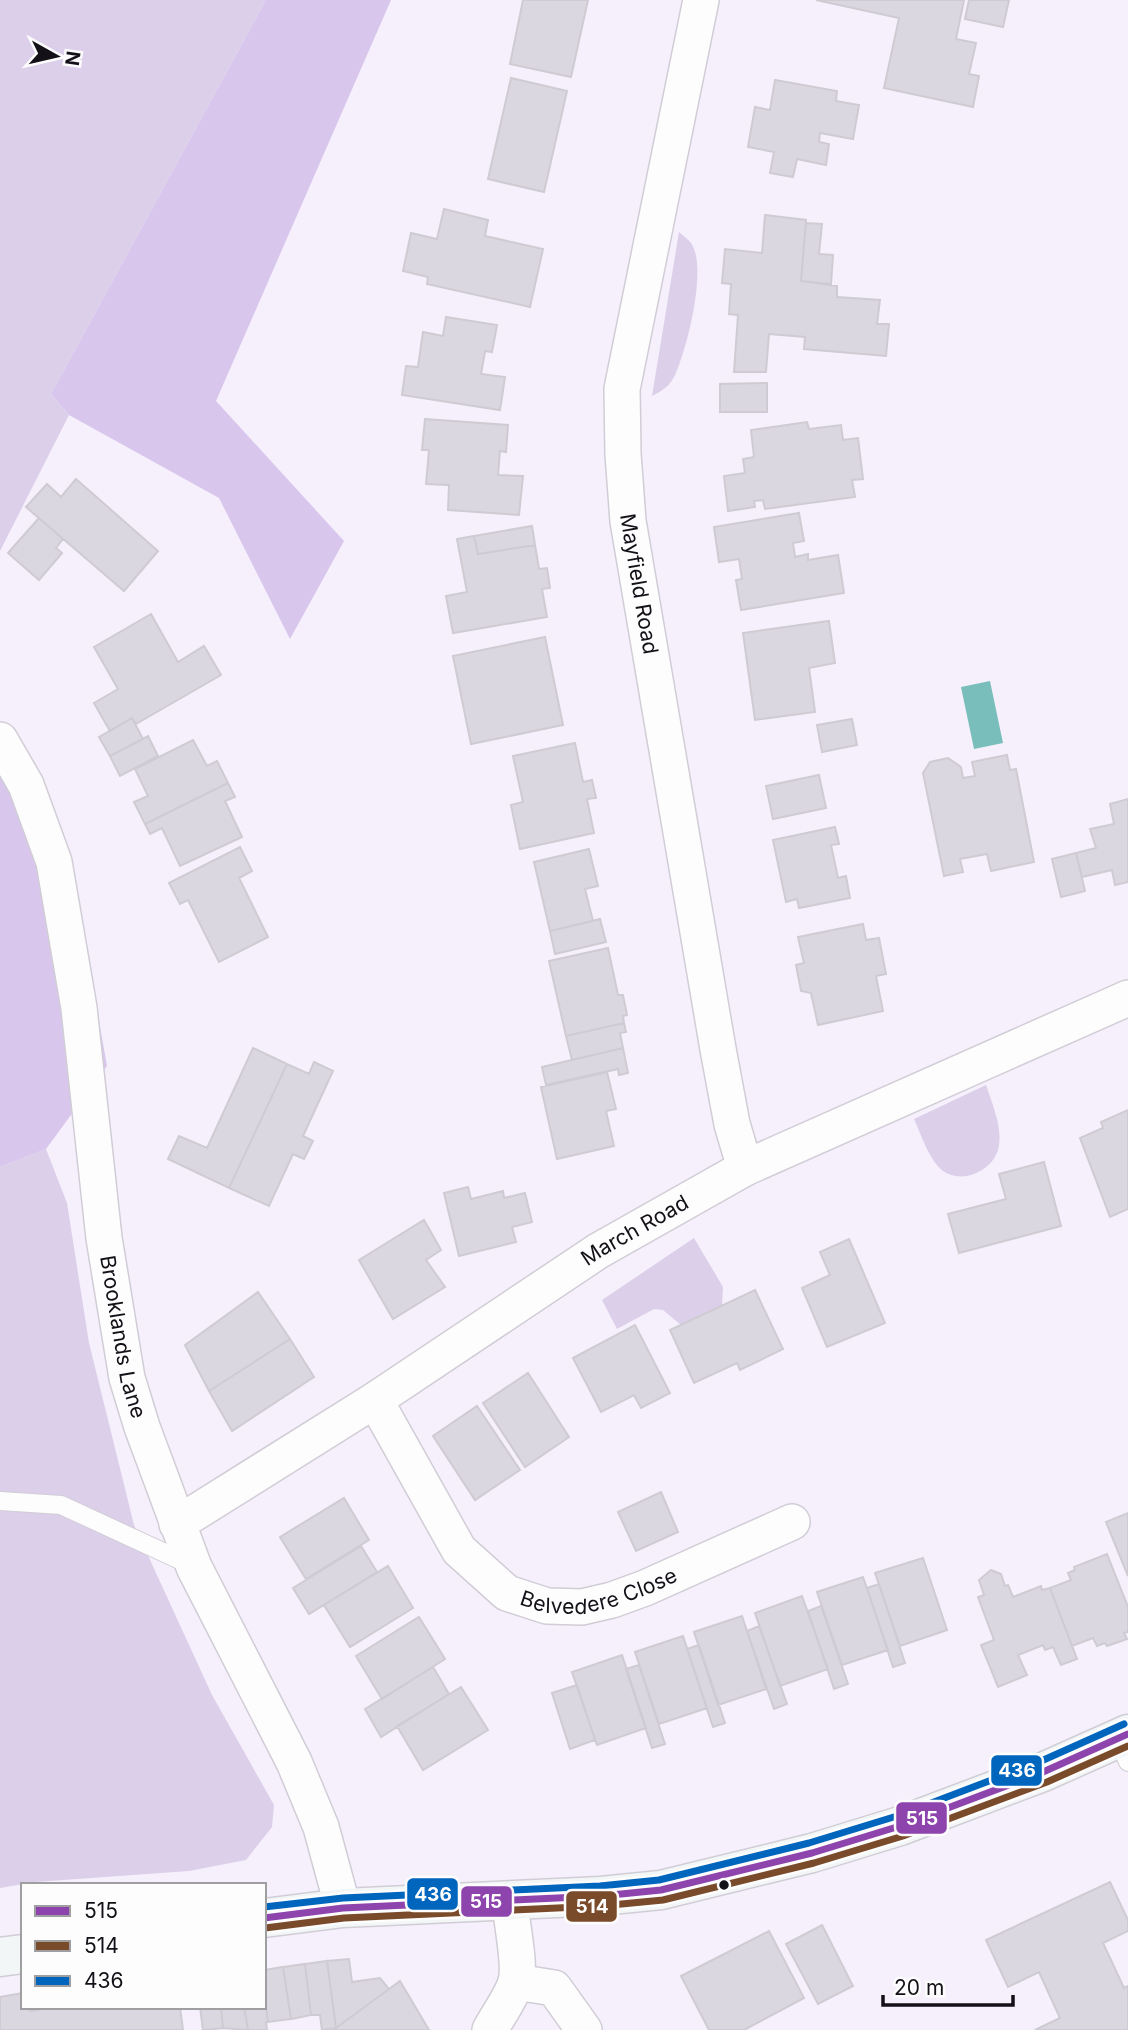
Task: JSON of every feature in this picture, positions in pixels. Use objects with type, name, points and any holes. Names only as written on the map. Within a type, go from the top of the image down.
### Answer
[{"type":"main road","points":[[266,1918],[343,1908],[601,1896],[661,1890],[812,1853],[900,1826],[1125,1745]]},
{"type":"main road","points":[[0,1957],[21,1954]]},
{"type":"street","name":"Mayfield Road","points":[[701,0],[622,389],[623,454],[628,521],[683,846],[732,1124],[745,1168]]},
{"type":"street","name":"Brooklands Lane","points":[[0,740],[26,785],[54,862],[79,1008],[104,1238],[127,1378],[142,1427],[194,1567],[294,1762],[321,1827],[343,1908]]},
{"type":"street","name":"March Road","points":[[177,1524],[375,1400],[598,1251],[745,1168],[1128,998]]},
{"type":"street","name":"Belvedere Close","points":[[375,1400],[459,1550],[507,1593],[547,1606],[582,1607],[612,1600],[645,1588],[792,1522]]},
{"type":"street","points":[[489,2030],[516,1982],[517,1961],[510,1900]]},
{"type":"street","points":[[516,1982],[554,1988],[584,2030]]},
{"type":"lane","points":[[0,1501],[61,1505],[194,1567]]},
{"type":"shaded area","points":[[0,0],[266,0],[51,394],[69,415],[0,551]]},
{"type":"shaded area","points":[[266,0],[391,0],[216,401],[344,541],[290,639],[219,498],[69,415],[51,394]]},
{"type":"shaded area","points":[[679,232],[691,243],[696,254],[697,288],[694,308],[675,375],[665,388],[652,396]]},
{"type":"shaded area","points":[[990,681],[1003,743],[974,749],[961,687]]},
{"type":"shaded area","points":[[0,728],[69,854],[107,1066],[46,1149],[0,1167]]},
{"type":"shaded area","points":[[986,1085],[1000,1135],[995,1157],[987,1167],[974,1174],[950,1175],[934,1160],[914,1119]]},
{"type":"shaded area","points":[[46,1149],[67,1203],[89,1343],[134,1525],[212,1695],[274,1805],[272,1827],[246,1860],[189,1871],[21,1883],[0,1888],[0,1167]]},
{"type":"shaded area","points":[[694,1238],[723,1287],[722,1305],[681,1325],[663,1310],[654,1309],[617,1329],[602,1300]]},
{"type":"building","points":[[523,0],[588,0],[571,77],[510,64]]},
{"type":"building","points":[[816,0],[964,0],[956,39],[976,43],[969,74],[979,76],[973,107],[884,88],[899,18]]},
{"type":"building","points":[[969,0],[1009,0],[1003,27],[965,19]]},
{"type":"building","points":[[511,78],[567,91],[544,192],[488,179]]},
{"type":"building","points":[[775,80],[837,91],[836,101],[859,105],[853,139],[820,133],[819,142],[829,144],[826,165],[797,159],[793,177],[770,173],[774,152],[748,147],[755,107],[770,110]]},
{"type":"building","points":[[444,209],[488,220],[485,236],[543,249],[530,307],[427,284],[428,277],[403,271],[411,233],[437,239]]},
{"type":"building","points":[[765,215],[806,220],[801,281],[837,286],[837,297],[880,300],[877,324],[889,324],[886,356],[804,349],[805,337],[769,334],[766,372],[734,372],[738,315],[729,314],[731,284],[722,283],[725,249],[762,253]]},
{"type":"building","points":[[806,223],[822,224],[819,254],[833,255],[831,284],[801,281]]},
{"type":"building","points":[[446,317],[497,325],[492,352],[485,351],[481,374],[505,377],[500,410],[402,395],[406,366],[418,367],[423,332],[443,336]]},
{"type":"building","points":[[767,383],[767,412],[720,412],[720,384]]},
{"type":"building","points":[[425,419],[508,425],[506,452],[500,451],[498,475],[523,476],[519,515],[448,510],[449,485],[426,484],[429,450],[422,450]]},
{"type":"building","points":[[807,422],[809,429],[841,425],[843,440],[858,438],[863,479],[852,480],[855,497],[765,509],[763,500],[754,501],[755,507],[728,511],[724,476],[745,473],[743,459],[754,457],[751,430]]},
{"type":"building","points":[[76,479],[158,551],[124,591],[26,507],[47,484],[61,497]]},
{"type":"building","points":[[799,513],[804,541],[793,543],[795,557],[808,554],[808,560],[838,555],[844,593],[741,610],[736,580],[742,579],[739,559],[719,562],[714,527]]},
{"type":"building","points":[[39,518],[63,539],[56,548],[62,553],[39,580],[8,553]]},
{"type":"building","points":[[532,526],[535,545],[478,554],[474,536]]},
{"type":"building","points":[[474,536],[478,554],[535,545],[539,569],[547,568],[550,588],[542,589],[547,617],[453,633],[446,596],[467,592],[457,539]]},
{"type":"building","points":[[151,614],[178,662],[204,646],[221,675],[136,724],[132,718],[110,731],[94,703],[118,689],[94,647]]},
{"type":"building","points":[[829,621],[835,663],[809,668],[815,712],[755,720],[743,633]]},
{"type":"building","points":[[545,637],[563,725],[471,744],[453,656]]},
{"type":"building","points":[[132,718],[143,739],[110,756],[99,737]]},
{"type":"building","points":[[852,719],[857,745],[822,752],[817,725]]},
{"type":"building","points":[[148,736],[158,756],[120,776],[110,756]]},
{"type":"building","points":[[193,740],[207,766],[217,761],[228,783],[145,824],[134,802],[148,796],[135,769]]},
{"type":"building","points":[[575,743],[583,782],[592,780],[596,798],[587,799],[594,833],[520,849],[511,805],[523,802],[513,756]]},
{"type":"building","points":[[1007,755],[1010,770],[1016,769],[1034,862],[991,871],[987,854],[960,859],[963,872],[944,876],[923,773],[930,762],[948,758],[961,767],[963,778],[975,776],[972,762]]},
{"type":"building","points":[[819,775],[826,808],[773,819],[766,786]]},
{"type":"building","points":[[228,783],[235,797],[225,801],[242,837],[180,866],[162,828],[150,834],[145,824]]},
{"type":"building","points":[[1128,799],[1128,882],[1115,885],[1112,870],[1082,877],[1076,853],[1096,848],[1090,829],[1114,824],[1110,804]]},
{"type":"building","points":[[835,827],[839,844],[831,845],[838,878],[846,876],[850,898],[799,908],[797,899],[786,902],[773,840]]},
{"type":"building","points":[[240,847],[252,871],[239,878],[268,937],[219,962],[188,900],[180,904],[169,883]]},
{"type":"building","points":[[589,849],[598,886],[585,889],[593,921],[550,931],[534,862]]},
{"type":"building","points":[[1076,853],[1085,891],[1061,897],[1052,859]]},
{"type":"building","points":[[600,919],[606,942],[555,954],[550,931]]},
{"type":"building","points":[[863,924],[866,940],[879,938],[886,974],[876,976],[883,1011],[818,1025],[811,993],[801,991],[796,965],[804,963],[798,937]]},
{"type":"building","points":[[608,948],[618,995],[623,995],[627,1015],[623,1016],[624,1023],[566,1036],[549,961]]},
{"type":"building","points":[[624,1023],[626,1032],[620,1033],[623,1048],[572,1060],[566,1036]]},
{"type":"building","points":[[253,1048],[287,1064],[229,1188],[168,1159],[179,1136],[207,1148]]},
{"type":"building","points":[[623,1048],[628,1073],[619,1075],[618,1069],[546,1085],[542,1067]]},
{"type":"building","points":[[314,1062],[333,1071],[303,1136],[313,1141],[304,1159],[293,1154],[269,1206],[229,1188],[287,1064],[309,1074]]},
{"type":"building","points":[[607,1072],[616,1109],[606,1111],[614,1146],[557,1159],[541,1087]]},
{"type":"building","points":[[1128,1110],[1128,1209],[1110,1217],[1080,1138],[1103,1128],[1101,1122]]},
{"type":"building","points":[[1044,1162],[1061,1226],[959,1253],[948,1214],[1006,1199],[999,1174]]},
{"type":"building","points":[[468,1187],[471,1199],[503,1191],[504,1198],[525,1193],[532,1222],[512,1227],[516,1242],[459,1256],[444,1193]]},
{"type":"building","points":[[424,1220],[441,1250],[426,1260],[445,1287],[393,1319],[359,1260]]},
{"type":"building","points":[[849,1239],[885,1323],[827,1347],[802,1288],[830,1275],[820,1252]]},
{"type":"building","points":[[755,1290],[783,1349],[740,1370],[737,1363],[694,1383],[670,1330]]},
{"type":"building","points":[[258,1292],[290,1339],[209,1391],[185,1345]]},
{"type":"building","points":[[635,1325],[670,1393],[641,1408],[634,1395],[601,1412],[573,1358]]},
{"type":"building","points":[[290,1339],[314,1377],[232,1431],[209,1391]]},
{"type":"building","points":[[528,1373],[569,1437],[525,1467],[483,1403]]},
{"type":"building","points":[[477,1406],[520,1470],[475,1500],[433,1436]]},
{"type":"building","points":[[661,1492],[678,1532],[636,1551],[618,1512]]},
{"type":"building","points":[[344,1498],[369,1540],[306,1579],[280,1537]]},
{"type":"building","points":[[1128,1513],[1128,1576],[1106,1522]]},
{"type":"building","points":[[361,1546],[377,1572],[309,1614],[293,1588]]},
{"type":"building","points":[[1107,1554],[1128,1607],[1128,1632],[1124,1633],[1127,1639],[1107,1646],[1105,1643],[1097,1646],[1093,1638],[1072,1646],[1050,1588],[1071,1580],[1068,1573],[1075,1570],[1074,1567]]},
{"type":"building","points":[[923,1558],[947,1630],[900,1646],[875,1573]]},
{"type":"building","points":[[388,1566],[413,1608],[350,1647],[324,1605]]},
{"type":"building","points":[[991,1570],[1001,1574],[1013,1597],[1041,1586],[1042,1590],[1050,1588],[1077,1659],[1061,1665],[1053,1647],[1045,1650],[1043,1645],[1018,1655],[1027,1675],[998,1687],[981,1645],[994,1640],[978,1597],[984,1595],[979,1580]]},
{"type":"building","points":[[863,1577],[888,1650],[842,1665],[817,1592]]},
{"type":"building","points":[[879,1584],[905,1663],[893,1667],[867,1588]]},
{"type":"building","points":[[802,1596],[828,1669],[780,1686],[755,1613]]},
{"type":"building","points":[[821,1606],[848,1684],[834,1689],[808,1611]]},
{"type":"building","points":[[742,1616],[766,1689],[718,1705],[694,1632]]},
{"type":"building","points":[[419,1617],[445,1659],[382,1699],[356,1656]]},
{"type":"building","points":[[759,1626],[787,1704],[774,1709],[747,1631]]},
{"type":"building","points":[[683,1636],[707,1708],[659,1724],[635,1652]]},
{"type":"building","points":[[699,1645],[725,1723],[713,1727],[687,1649]]},
{"type":"building","points":[[622,1655],[646,1728],[597,1745],[572,1672]]},
{"type":"building","points":[[639,1665],[665,1744],[652,1748],[626,1669]]},
{"type":"building","points":[[433,1667],[449,1694],[381,1737],[365,1709]]},
{"type":"building","points":[[577,1685],[595,1740],[570,1749],[552,1693]]},
{"type":"building","points":[[461,1687],[488,1730],[423,1770],[397,1726]]},
{"type":"building","points":[[1110,1882],[1128,1920],[1128,1931],[1103,1943],[1124,1988],[1128,1986],[1128,2030],[1035,2030],[1060,2018],[1039,1972],[1008,1987],[986,1940]]},
{"type":"building","points":[[822,1925],[853,1986],[818,2004],[786,1944]]},
{"type":"building","points":[[769,1931],[804,1998],[744,2030],[709,2030],[681,1976]]},
{"type":"building","points":[[349,1959],[352,1982],[380,1978],[389,1989],[336,2028],[327,1961]]},
{"type":"building","points":[[327,1961],[336,2028],[322,2030],[320,2015],[311,2015],[305,1964]]},
{"type":"building","points":[[305,1964],[311,2015],[291,2019],[283,1967]]},
{"type":"building","points":[[283,1967],[291,2019],[268,2022],[266,1970]]},
{"type":"building","points":[[400,1981],[429,2030],[333,2030],[336,2028]]},
{"type":"building","points":[[21,1993],[21,2009],[30,2011],[180,2009],[183,2030],[0,2030],[0,1997]]},
{"type":"building","points":[[266,2007],[267,2030],[248,2030],[244,2009]]},
{"type":"building","points":[[200,2009],[221,2009],[223,2028],[203,2030]]},
{"type":"building","points":[[221,2009],[244,2009],[248,2030],[223,2028]]},
{"type":"transit line","name":"436","points":[[266,1907],[343,1898],[600,1886],[659,1880],[809,1843],[897,1816],[1039,1762],[1124,1724]]},
{"type":"transit line","name":"515","points":[[266,1918],[343,1908],[601,1896],[661,1890],[812,1853],[900,1826],[1043,1772],[1128,1734]]},
{"type":"transit line","name":"514","points":[[266,1928],[344,1918],[601,1906],[663,1900],[814,1863],[903,1836],[1047,1782],[1128,1746]]}]
